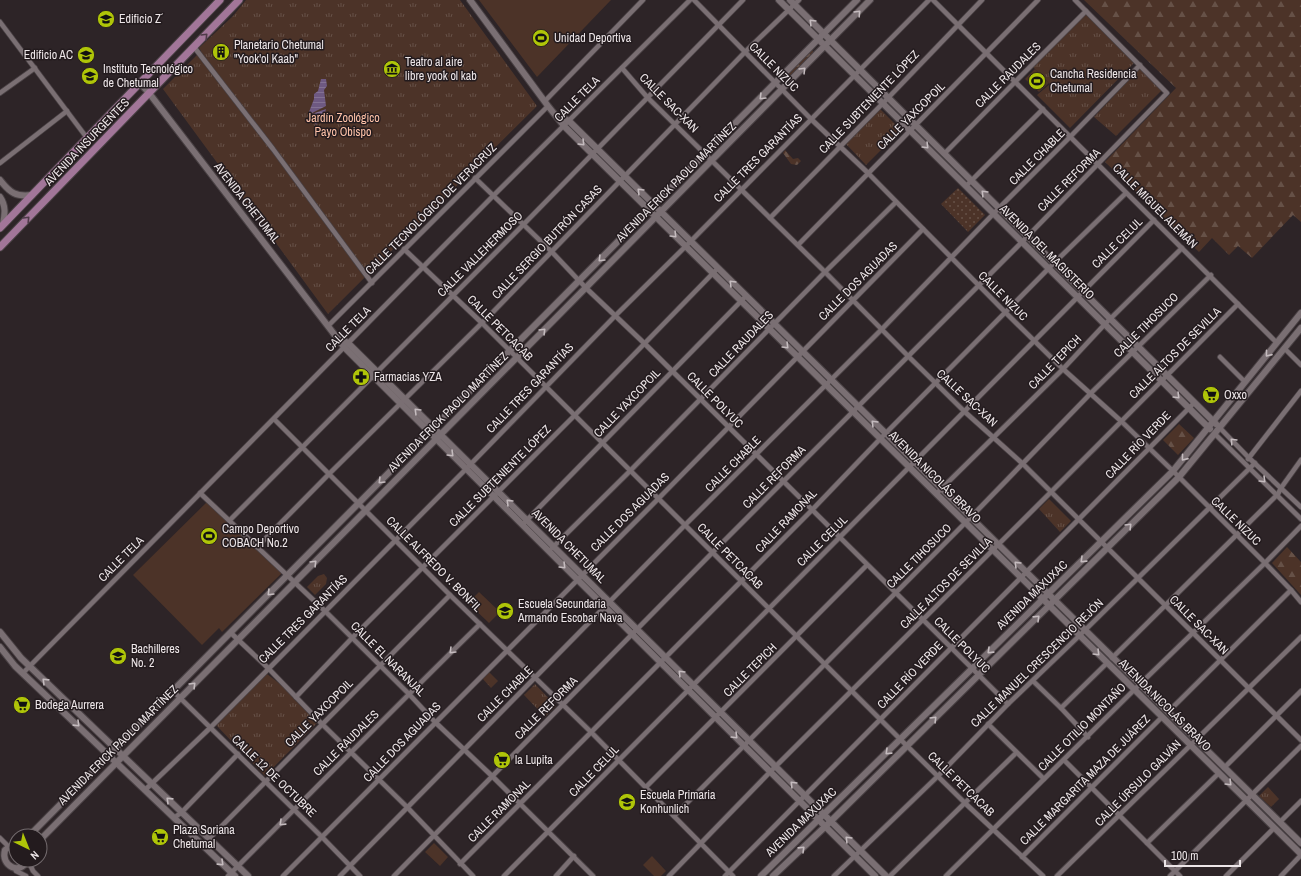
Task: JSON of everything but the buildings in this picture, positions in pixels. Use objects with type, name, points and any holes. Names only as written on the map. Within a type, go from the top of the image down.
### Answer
[{"type":"main road","name":"AVENIDA INSURGENTES","points":[[2,226],[220,0]]},
{"type":"main road","name":"AVENIDA INSURGENTES","points":[[0,247],[239,0]]},
{"type":"main road","name":"AVENIDA NICOLÁS BRAVO","points":[[470,0],[546,103],[556,114],[772,326],[802,351],[828,382],[856,410],[885,434],[914,462],[1301,844]]},
{"type":"main road","name":"AVENIDA DEL MAGISTERIO","points":[[779,0],[1215,434]]},
{"type":"main road","name":"AVENIDA ERICK PAOLO MARTÍNEZ","points":[[37,828],[857,0]]},
{"type":"main road","name":"AVENIDA ERICK PAOLO MARTÍNEZ","points":[[48,832],[783,90],[870,0]]},
{"type":"main road","name":"AVENIDA DEL MAGISTERIO","points":[[795,2],[824,34],[1220,428]]},
{"type":"main road","name":"AVENIDA CHETUMAL","points":[[140,83],[336,336],[663,660],[693,685],[886,876]]},
{"type":"main road","points":[[102,123],[112,132]]},
{"type":"main road","points":[[57,169],[67,178]]},
{"type":"main road","points":[[0,180],[7,189],[17,195],[32,195]]},
{"type":"main road","points":[[0,197],[5,206],[6,213],[2,226]]},
{"type":"main road","points":[[555,305],[562,312]]},
{"type":"main road","name":"AVENIDA MAXUXAC","points":[[761,876],[1173,472],[1301,313]]},
{"type":"main road","name":"AVENIDA NICOLÁS BRAVO","points":[[772,326],[797,357],[828,382]]},
{"type":"main road","name":"AVENIDA MAXUXAC","points":[[773,876],[825,827],[1179,477],[1301,328]]},
{"type":"main road","name":"AVENIDA NICOLÁS BRAVO","points":[[856,410],[880,439],[1301,854]]},
{"type":"main road","points":[[0,632],[12,648],[29,666],[248,876]]},
{"type":"main road","points":[[0,647],[23,673],[203,845],[231,875]]},
{"type":"main road","name":"AVENIDA CHETUMAL","points":[[663,660],[688,690],[875,876]]},
{"type":"main road","points":[[83,782],[89,789]]},
{"type":"main road","points":[[49,816],[56,823]]},
{"type":"main road","points":[[8,849],[3,852],[1,858],[5,867],[8,870],[16,871],[23,868]]},
{"type":"street","name":"CALLE TECNOLÓGICO DE VERACRUZ","points":[[328,326],[475,178],[644,0]]},
{"type":"street","name":"CALLE TELA","points":[[23,673],[566,123],[690,0]]},
{"type":"street","name":"CALLE NIZUC","points":[[694,0],[1006,313],[1063,369],[1121,421],[1179,477],[1209,509],[1265,563],[1301,602]]},
{"type":"street","name":"CALLE VALLEHERMOSO","points":[[230,520],[301,447],[524,225],[743,0]]},
{"type":"street","name":"CALLE TRES GARANTÍAS","points":[[145,790],[210,728],[615,316],[929,0]]},
{"type":"street","name":"CALLE MIGUEL ALEMÁN","points":[[933,0],[1277,343]]},
{"type":"street","name":"CALLE SUBTENIENTE LÓPEZ","points":[[770,218],[883,104],[982,0]]},
{"type":"street","name":"CALLE YAXCOPOIL","points":[[798,245],[1038,0]]},
{"type":"street","points":[[1075,0],[1140,65]]},
{"type":"street","name":"CALLE SERGIO BUTRÓN CASAS","points":[[257,547],[482,323],[795,2]]},
{"type":"street","name":"CALLE RAUDALES","points":[[944,154],[1086,11]]},
{"type":"street","points":[[0,22],[87,138]]},
{"type":"street","points":[[194,47],[273,149],[372,283]]},
{"type":"street","name":"CALLE REFORMA","points":[[394,876],[712,553],[1022,242],[1167,93],[1140,65]]},
{"type":"street","name":"CALLE CHABLE","points":[[340,876],[463,749],[536,678],[685,525],[882,329],[1140,65]]},
{"type":"street","points":[[0,93],[35,68]]},
{"type":"street","name":"CALLE SAC-XAN","points":[[622,68],[647,97],[706,153],[712,161],[742,189],[908,356],[965,412],[1023,464],[1301,740]]},
{"type":"street","points":[[966,186],[1043,109]]},
{"type":"street","points":[[0,163],[67,111]]},
{"type":"street","name":"CALLE POLYUC","points":[[475,178],[552,252],[586,288],[645,344],[811,511],[868,565],[1008,704]]},
{"type":"street","name":"CALLE RAMONAL","points":[[460,864],[742,581],[1054,263],[1126,193]]},
{"type":"street","name":"CALLE RAUDALES","points":[[551,549],[701,400],[825,272],[896,202]]},
{"type":"street","name":"CALLE CELUL","points":[[504,876],[768,608],[965,412],[1077,296],[1083,292],[1154,220]]},
{"type":"street","name":"CALLE DOS AGUADAS","points":[[283,876],[658,499],[923,229]]},
{"type":"street","name":"CALLE TEPICH","points":[[936,494],[1063,369],[1105,324],[1182,248]]},
{"type":"street","name":"CALLE PETCACAB","points":[[404,249],[546,386],[574,416],[966,804],[1043,876]]},
{"type":"street","name":"CALLE SUBTENIENTE LÓPEZ","points":[[296,697],[352,638],[574,416],[716,271]]},
{"type":"street","name":"CALLE TIHOSUCO","points":[[674,816],[825,665],[1091,394],[1210,276]]},
{"type":"street","name":"CALLE YAXCOPOIL","points":[[524,522],[744,299]]},
{"type":"street","name":"CALLE ALTOS DE SEVILLA","points":[[669,876],[770,772],[924,620],[1238,304]]},
{"type":"street","points":[[1284,348],[1301,365]]},
{"type":"street","points":[[1220,357],[1246,382]]},
{"type":"street","points":[[1246,463],[1301,392]]},
{"type":"street","name":"CALLE RÍO VERDE","points":[[725,876],[1194,402]]},
{"type":"street","name":"CALLE ALFREDO V. BONFIL","points":[[274,419],[450,595],[591,732],[733,876]]},
{"type":"street","name":"AVENIDA DEL MAGISTERIO","points":[[1220,428],[1249,458],[1301,507]]},
{"type":"street","name":"AVENIDA DEL MAGISTERIO","points":[[1215,434],[1278,494],[1301,519]]},
{"type":"street","points":[[1112,658],[1278,494],[1301,460]]},
{"type":"street","name":"CALLE MANUEL CRESCENCIO REJÓN","points":[[834,876],[938,776],[1008,704],[1080,636],[1255,463]]},
{"type":"street","name":"CALLE EL NARANJAL","points":[[200,493],[325,611],[409,694],[435,722],[520,803],[593,876]]},
{"type":"street","name":"CALLE OTILIO MONTAÑO","points":[[946,876],[1301,526]]},
{"type":"street","name":"CALLE TEPICH","points":[[646,787],[868,565]]},
{"type":"street","name":"CALLE MARGARITA MAZA DE JUÁREZ","points":[[1168,712],[1291,590]]},
{"type":"street","name":"CALLE YAXCOPOIL","points":[[203,845],[450,595]]},
{"type":"street","name":"CALLE RAUDALES","points":[[231,875],[237,866],[351,751],[480,624]]},
{"type":"street","points":[[231,633],[435,835],[460,864],[473,876]]},
{"type":"street","name":"CALLE ÚRSULO GALVÁN","points":[[1057,876],[1301,637]]},
{"type":"street","points":[[1061,708],[1107,663]]},
{"type":"street","points":[[1033,681],[1088,737]]},
{"type":"street","name":"CALLE 12 DE OCTUBRE","points":[[173,691],[360,876]]},
{"type":"street","points":[[1224,768],[1301,691]]},
{"type":"street","name":"CALLE MARGARITA MAZA DE JUÁREZ","points":[[1022,856],[1162,717]]},
{"type":"street","points":[[988,724],[1044,779]]},
{"type":"street","points":[[1170,876],[1301,746]]},
{"type":"street","points":[[890,876],[966,804],[1016,753]]},
{"type":"street","points":[[174,818],[182,812],[238,754]]},
{"type":"street","points":[[1064,760],[1180,876]]},
{"type":"street","points":[[1147,843],[1219,773]]},
{"type":"street","points":[[1280,822],[1301,802]]},
{"type":"street","points":[[1226,876],[1274,828]]},
{"type":"street","points":[[1280,876],[1301,854]]},
{"type":"street","points":[[556,876],[574,856]]},
{"type":"street","points":[[32,868],[38,876]]},
{"type":"street","points":[[16,871],[26,876]]},
{"type":"green space","name":"Jardín Zoológico Payo Obispo","points":[[246,0],[460,0],[537,106],[328,314],[163,89],[201,51],[199,48],[233,16]]},
{"type":"green space","name":"Unidad Deportiva","points":[[479,0],[611,0],[537,77]]},
{"type":"green space","points":[[1084,0],[1301,0],[1301,222],[1293,215],[1252,258],[1238,246],[1229,255],[1212,238],[1199,252],[1105,162],[1176,88]]},
{"type":"green space","points":[[1086,13],[1134,63],[1070,128],[1037,95],[1050,84],[1032,66]]},
{"type":"green space","points":[[811,49],[815,54],[788,81],[783,77]]},
{"type":"green space","points":[[1140,68],[1162,90],[1116,136],[1094,117]]},
{"type":"green space","name":"Cancha Residencia Chetumal","points":[[1035,69],[1049,83],[1039,92],[1025,79]]},
{"type":"green space","points":[[880,109],[901,130],[866,165],[846,144]]},
{"type":"green space","points":[[785,150],[793,159],[798,158],[801,161],[797,165],[791,164],[783,153]]},
{"type":"green space","points":[[958,188],[985,215],[968,232],[941,204]]},
{"type":"green space","points":[[1179,424],[1194,438],[1178,455],[1163,440]]},
{"type":"green space","name":"Campo Deportivo COBACH No.2","points":[[210,499],[282,573],[222,632],[219,628],[202,645],[133,575]]},
{"type":"green space","points":[[1049,499],[1071,521],[1060,532],[1039,509]]},
{"type":"green space","points":[[1287,547],[1301,562],[1301,595],[1272,563]]},
{"type":"green space","points":[[324,574],[327,578],[326,584],[315,595],[307,587],[318,576]]},
{"type":"green space","points":[[479,592],[500,612],[489,623],[468,603]]},
{"type":"green space","points":[[488,671],[498,681],[491,688],[482,678]]},
{"type":"green space","points":[[267,674],[293,694],[317,723],[265,776],[216,725]]},
{"type":"green space","points":[[535,684],[556,706],[545,717],[524,695]]},
{"type":"green space","points":[[1268,787],[1279,799],[1271,807],[1259,796]]},
{"type":"green space","points":[[434,843],[448,857],[440,866],[425,852]]},
{"type":"green space","points":[[652,856],[666,871],[661,876],[654,876],[643,865]]},
{"type":"shaded area","points":[[321,79],[326,79],[327,86],[324,90],[326,106],[312,113],[309,112],[314,99],[314,94],[318,91]]},
{"type":"shaded area","points":[[326,109],[324,116],[322,115],[316,125],[312,118],[312,114]]},
{"type":"place","name":"Edificio Z´","points":[[106,19]]},
{"type":"place","name":"Unidad Deportiva","points":[[541,38]]},
{"type":"place","name":"Planetario Chetumal \"Yook'ol Kaab\"","points":[[221,52]]},
{"type":"place","name":"Edificio AC","points":[[86,55]]},
{"type":"place","name":"Teatro al aire libre yoo´k ol kab","points":[[392,69]]},
{"type":"place","name":"Instituto Tecnológico de Chetumal","points":[[90,76]]},
{"type":"place","name":"Cancha Residencia Chetumal","points":[[1037,81]]},
{"type":"place","name":"Farmacias YZA","points":[[361,377]]},
{"type":"place","name":"Oxxo","points":[[1211,395]]},
{"type":"place","name":"Campo Deportivo COBACH No.2","points":[[209,536]]},
{"type":"place","name":"Escuela Secundaria Armando Escobar Nava","points":[[505,611]]},
{"type":"place","name":"Bachilleres No. 2","points":[[118,656]]},
{"type":"place","name":"Bodega Aurrera","points":[[22,705]]},
{"type":"place","name":"la Lupita","points":[[502,760]]},
{"type":"place","name":"Escuela Primaria Konhunlich","points":[[627,802]]},
{"type":"place","name":"Plaza Soriana Chetumal","points":[[160,837]]}]
